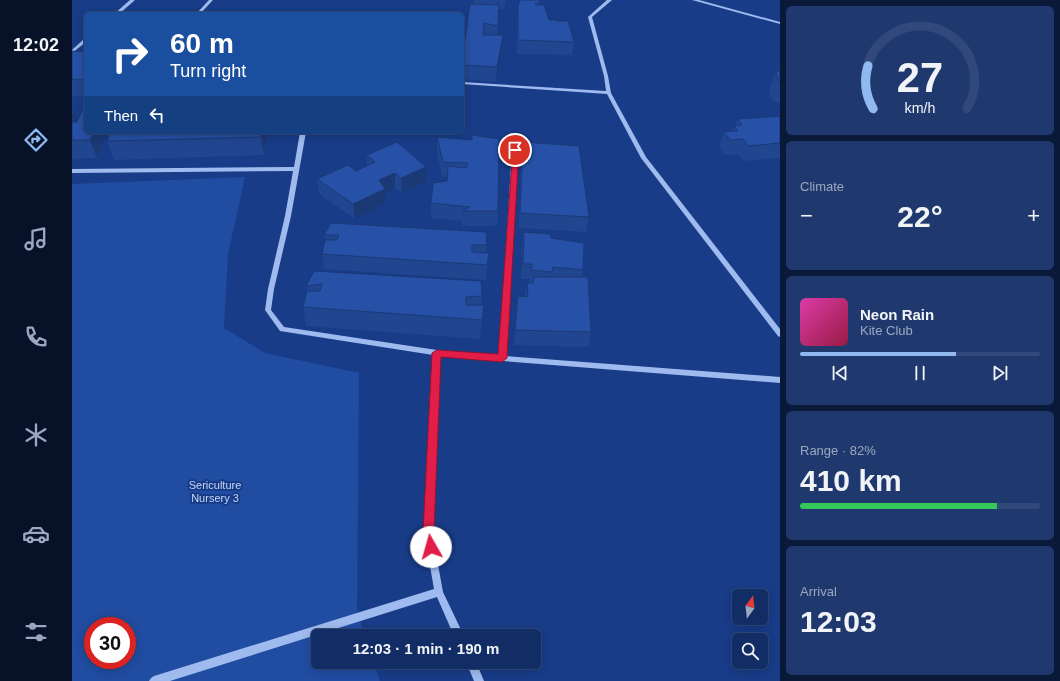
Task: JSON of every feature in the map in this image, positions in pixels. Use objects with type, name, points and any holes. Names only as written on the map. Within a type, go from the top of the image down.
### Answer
[{"type":"street","points":[[118,12],[133,0]]},
{"type":"street","points":[[200,12],[211,0]]},
{"type":"street","points":[[610,0],[590,17],[606,76],[608,93],[643,157],[780,334]]},
{"type":"street","points":[[694,0],[780,23]]},
{"type":"street","points":[[72,52],[84,42]]},
{"type":"street","points":[[72,52],[79,53]]},
{"type":"street","points":[[464,82],[608,93]]},
{"type":"street","points":[[303,134],[288,216],[271,289],[268,310],[282,329],[437,353],[780,380]]},
{"type":"street","points":[[502,358],[515,150]]},
{"type":"street","points":[[72,171],[295,170]]},
{"type":"street","points":[[437,353],[428,532],[439,592],[456,629]]},
{"type":"street","points":[[154,681],[439,592]]},
{"type":"street","points":[[474,669],[479,681]]},
{"type":"green space","name":"Sericulture Nursery 3","points":[[245,177],[228,254],[224,328],[265,353],[359,373],[357,611],[363,629],[311,629],[311,669],[376,669],[380,681],[72,681],[72,184]]},
{"type":"building","points":[[520,0],[540,0],[539,3],[535,3],[536,5],[544,5],[549,20],[568,21],[574,42],[518,40],[518,6]]},
{"type":"building","points":[[470,4],[499,5],[498,26],[484,23],[483,35],[503,35],[497,67],[464,65],[465,40]]},
{"type":"building","points":[[72,51],[84,52],[84,80],[72,79]]},
{"type":"building","points":[[776,71],[780,71],[780,83],[779,83]]},
{"type":"building","points":[[82,111],[84,111],[84,134],[93,134],[90,140],[72,140],[72,122],[77,122]]},
{"type":"building","points":[[780,116],[780,143],[748,146],[743,139],[730,140],[724,132],[738,131],[734,126],[742,125],[738,119]]},
{"type":"building","points":[[110,134],[261,134],[261,137],[107,141]]},
{"type":"building","points":[[472,135],[499,139],[498,211],[462,211],[470,207],[431,203],[433,183],[447,181],[448,166],[466,168],[468,163],[443,162],[437,137],[472,140]]},
{"type":"building","points":[[397,142],[426,167],[401,178],[395,173],[379,180],[385,189],[353,204],[317,179],[348,165],[356,171],[375,162],[367,155]]},
{"type":"building","points":[[523,142],[579,146],[589,217],[520,213]]},
{"type":"building","points":[[331,223],[486,232],[487,245],[472,245],[472,252],[489,253],[487,265],[322,254],[325,240],[337,240],[339,235],[324,235]]},
{"type":"building","points":[[524,232],[550,234],[551,238],[584,243],[583,270],[553,267],[552,272],[531,270],[532,264],[523,264]]},
{"type":"building","points":[[314,271],[481,281],[482,296],[466,297],[466,305],[484,305],[482,320],[303,307],[307,291],[320,291],[322,284],[306,286]]},
{"type":"building","points":[[534,277],[588,277],[591,332],[515,330],[518,296],[528,297],[527,283],[533,283]]},
{"type":"route","points":[[431,547],[428,532],[437,353],[502,358],[515,150]]}]
